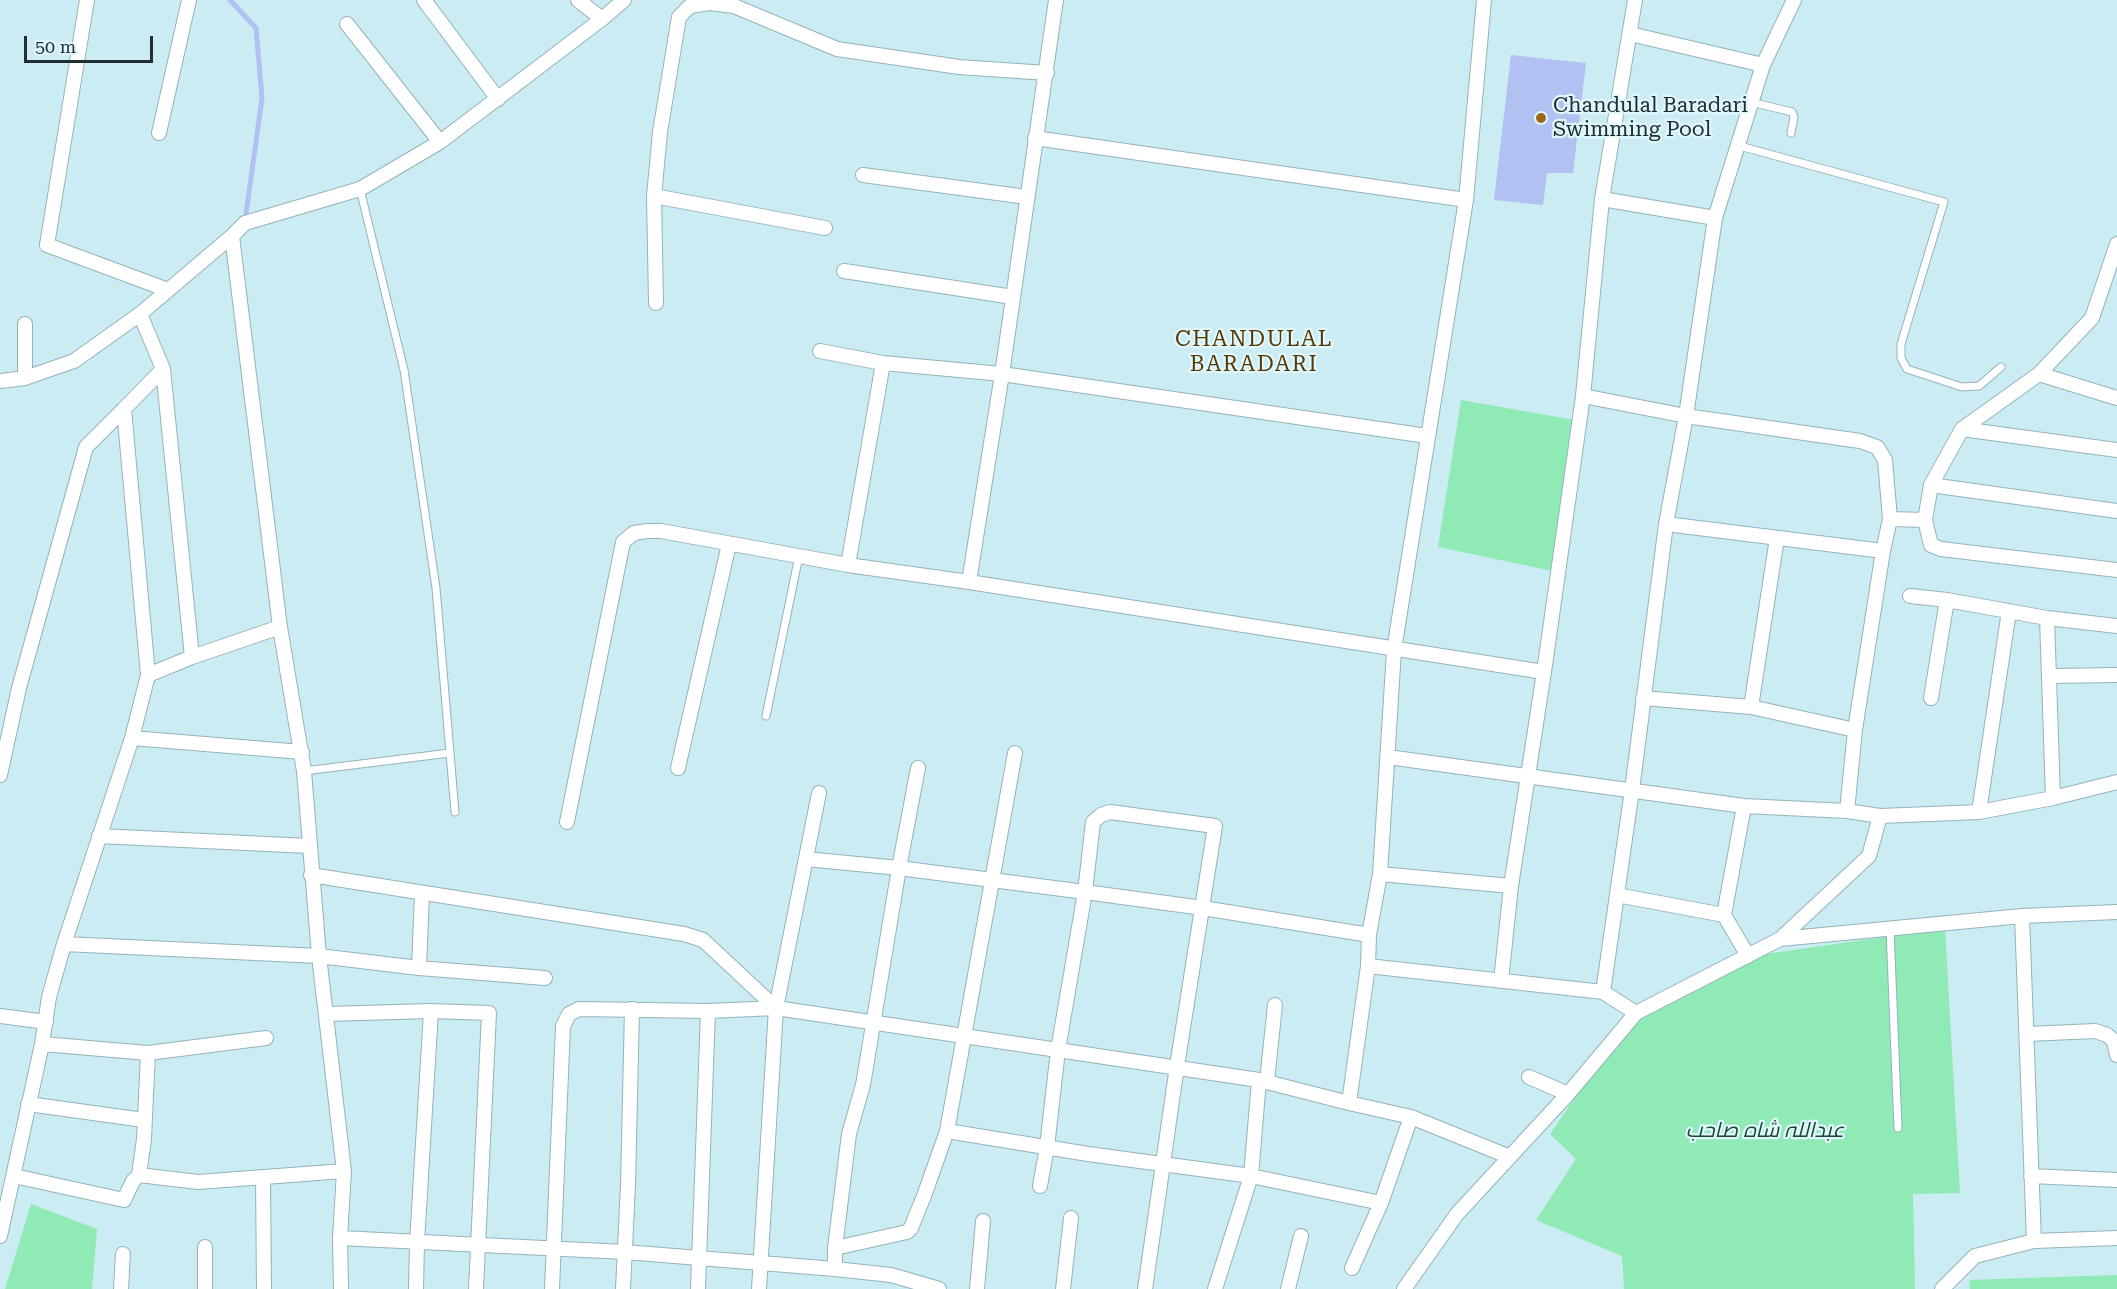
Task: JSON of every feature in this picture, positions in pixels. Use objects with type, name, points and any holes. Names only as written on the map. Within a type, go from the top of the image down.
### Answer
[{"type":"street","points":[[87,0],[47,244],[168,290]]},
{"type":"street","points":[[159,133],[189,0]]},
{"type":"street","points":[[424,0],[498,99]]},
{"type":"street","points":[[578,0],[602,19]]},
{"type":"street","points":[[0,381],[25,378],[74,361],[140,314],[245,223],[360,189],[440,142],[624,0]]},
{"type":"street","points":[[969,582],[1002,374],[1035,138],[1047,73],[1056,0]]},
{"type":"street","points":[[1349,1103],[1368,966],[1369,935],[1380,874],[1394,650],[1466,200],[1483,0]]},
{"type":"street","points":[[1501,981],[1511,886],[1583,396],[1602,198],[1635,0]]},
{"type":"street","points":[[1603,992],[1666,524],[1686,416],[1715,218],[1736,145],[1763,65],[1794,0]]},
{"type":"street","points":[[656,303],[654,196],[660,132],[679,17],[690,6],[733,3],[837,49],[959,67],[1047,73]]},
{"type":"street","points":[[347,24],[440,142]]},
{"type":"street","points":[[1630,34],[1763,65]]},
{"type":"street","points":[[1035,138],[1466,200]]},
{"type":"street","points":[[863,175],[1027,197]]},
{"type":"street","points":[[654,196],[825,228]]},
{"type":"street","points":[[1602,198],[1715,218]]},
{"type":"street","points":[[232,236],[280,627],[304,771],[319,956],[344,1171],[340,1238],[341,1289]]},
{"type":"street","points":[[2117,244],[2092,318],[2039,374],[1962,429],[1931,485],[1925,520],[1931,545],[1941,549],[2117,570]]},
{"type":"street","points":[[844,271],[1013,297]]},
{"type":"street","points":[[140,314],[163,369],[192,657]]},
{"type":"street","points":[[25,324],[25,378]]},
{"type":"street","points":[[820,351],[883,363],[1002,374],[1427,436]]},
{"type":"street","points":[[848,565],[883,363]]},
{"type":"street","points":[[0,775],[19,688],[86,447],[163,369]]},
{"type":"street","points":[[2039,374],[2117,398]]},
{"type":"street","points":[[1583,396],[1686,416],[1860,441],[1877,447],[1885,460],[1890,519],[1855,730],[1847,811]]},
{"type":"street","points":[[0,1236],[3,1212],[14,1176],[42,1044],[49,997],[64,944],[132,738],[148,675],[124,409]]},
{"type":"street","points":[[1962,429],[2117,450]]},
{"type":"street","points":[[1931,485],[2117,512]]},
{"type":"street","points":[[1890,519],[1925,520]]},
{"type":"street","points":[[1666,524],[1883,551]]},
{"type":"street","points":[[567,822],[623,542],[634,533],[661,531],[848,565],[1544,672]]},
{"type":"street","points":[[1751,707],[1777,538]]},
{"type":"street","points":[[678,768],[729,544]]},
{"type":"street","points":[[1910,596],[1947,600],[2047,618],[2117,626]]},
{"type":"street","points":[[1931,698],[1947,600]]},
{"type":"street","points":[[1979,812],[2009,611]]},
{"type":"street","points":[[2047,618],[2053,798]]},
{"type":"street","points":[[148,675],[192,657],[280,627]]},
{"type":"street","points":[[2049,676],[2117,675]]},
{"type":"street","points":[[1643,698],[1751,707],[1855,730]]},
{"type":"street","points":[[132,738],[302,752]]},
{"type":"street","points":[[835,1248],[901,1234],[911,1228],[924,1196],[946,1131],[1015,753]]},
{"type":"street","points":[[1388,757],[1744,806],[1847,811],[1880,816],[1979,812],[2053,798],[2117,782]]},
{"type":"street","points":[[835,1269],[835,1248],[849,1134],[863,1085],[918,768]]},
{"type":"street","points":[[759,1289],[776,1008],[819,793]]},
{"type":"street","points":[[1744,806],[1724,915],[1748,956]]},
{"type":"street","points":[[1040,1186],[1047,1147],[1058,1050],[1085,891],[1093,822],[1101,815],[1110,812],[1215,826],[1145,1289]]},
{"type":"street","points":[[1404,1289],[1457,1214],[1568,1094],[1636,1013],[1780,939],[1869,856],[1880,816]]},
{"type":"street","points":[[99,836],[309,846]]},
{"type":"street","points":[[806,859],[1085,891],[1369,935]]},
{"type":"street","points":[[1380,874],[1511,886]]},
{"type":"street","points":[[311,875],[693,937],[703,940],[776,1008]]},
{"type":"street","points":[[419,968],[422,894]]},
{"type":"street","points":[[1617,895],[1724,915]]},
{"type":"street","points":[[1780,939],[2022,916],[2117,912]]},
{"type":"street","points":[[2022,916],[2034,1241]]},
{"type":"street","points":[[64,944],[319,956],[419,968],[545,978]]},
{"type":"street","points":[[1368,966],[1603,992],[1636,1013]]},
{"type":"street","points":[[1215,1289],[1251,1176],[1275,1005]]},
{"type":"street","points":[[552,1289],[563,1026],[569,1014],[579,1009],[708,1011],[776,1008],[1177,1066],[1263,1080],[1411,1117],[1510,1157]]},
{"type":"street","points":[[623,1289],[632,1009]]},
{"type":"street","points":[[326,1014],[431,1011],[489,1013],[476,1289]]},
{"type":"street","points":[[416,1289],[431,1011]]},
{"type":"street","points":[[698,1289],[708,1011]]},
{"type":"street","points":[[0,1016],[45,1022]]},
{"type":"street","points":[[2027,1034],[2094,1031],[2107,1035],[2114,1041],[2117,1055]]},
{"type":"street","points":[[42,1044],[148,1053],[266,1038]]},
{"type":"street","points":[[14,1176],[124,1200],[133,1181],[139,1175],[144,1139],[148,1053]]},
{"type":"street","points":[[1529,1077],[1568,1094]]},
{"type":"street","points":[[28,1104],[144,1120]]},
{"type":"street","points":[[1352,1268],[1381,1203],[1411,1117]]},
{"type":"street","points":[[946,1131],[1251,1176],[1381,1203]]},
{"type":"street","points":[[139,1175],[198,1182],[344,1171]]},
{"type":"street","points":[[2031,1176],[2117,1180]]},
{"type":"street","points":[[263,1178],[264,1289]]},
{"type":"street","points":[[1063,1289],[1071,1218]]},
{"type":"street","points":[[977,1289],[983,1221]]},
{"type":"street","points":[[1288,1289],[1301,1236]]},
{"type":"street","points":[[340,1238],[625,1252],[699,1260],[835,1269],[891,1275],[939,1289]]},
{"type":"street","points":[[1942,1289],[1975,1256],[2034,1241],[2117,1238]]},
{"type":"street","points":[[205,1247],[205,1289]]},
{"type":"street","points":[[121,1289],[123,1254]]},
{"type":"street","points":[[887,1289],[891,1275]]},
{"type":"lane","points":[[1751,102],[1792,112],[1794,117],[1791,133]]},
{"type":"lane","points":[[1736,145],[1944,202],[1901,344],[1901,358],[1907,369],[1962,387],[1979,386],[2001,367]]},
{"type":"lane","points":[[360,189],[404,370],[436,588],[455,812]]},
{"type":"lane","points":[[766,716],[799,556]]},
{"type":"lane","points":[[304,771],[450,753]]},
{"type":"lane","points":[[1890,929],[1898,1128]]},
{"type":"green space","points":[[1461,400],[1580,421],[1553,571],[1438,547]]},
{"type":"green space","name":"عبداللہ شاہ صاحب","points":[[1945,928],[1960,1193],[1913,1194],[1915,1289],[1624,1289],[1622,1256],[1536,1220],[1576,1159],[1550,1134],[1611,1046],[1640,1016],[1766,954]]},
{"type":"green space","points":[[31,1204],[97,1229],[92,1289],[5,1289]]},
{"type":"green space","points":[[2117,1275],[2117,1289],[1970,1289],[1969,1280]]},
{"type":"water","name":"Chandulal Baradari Swimming Pool","points":[[1511,55],[1586,63],[1573,173],[1547,173],[1543,205],[1494,200]]},
{"type":"waterway","points":[[230,0],[256,28],[262,98],[245,221]]},
{"type":"place","name":"Chandulal Baradari Swimming Pool","points":[[1541,118]]},
{"type":"district","name":"CHANDULAL BARADARI","points":[[1254,352]]}]
